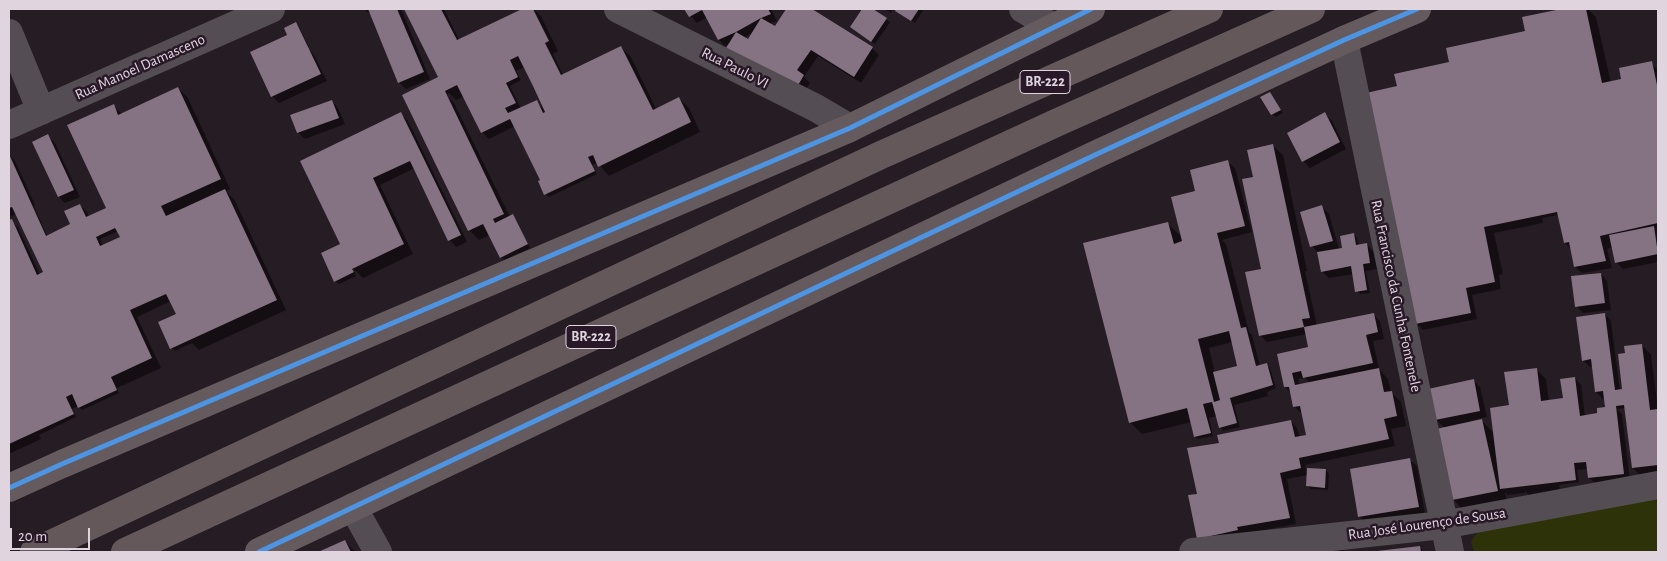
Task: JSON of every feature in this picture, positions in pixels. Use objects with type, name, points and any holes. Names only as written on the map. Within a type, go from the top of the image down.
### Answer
[{"type":"highway","name":"BR-222","points":[[34,552],[881,155],[1209,9]]},
{"type":"highway","name":"BR-222","points":[[125,552],[1056,123],[1311,9]]},
{"type":"main road","points":[[9,488],[850,128],[1091,9]]},
{"type":"main road","points":[[259,552],[1106,150],[1344,40],[1417,9]]},
{"type":"street","name":"Rua Manoel Damasceno","points":[[9,126],[271,9]]},
{"type":"street","name":"Rua Paulo VI","points":[[618,9],[807,104],[850,128]]},
{"type":"street","points":[[1024,9],[1053,27]]},
{"type":"street","points":[[9,33],[40,111]]},
{"type":"street","name":"Rua Francisco da Cunha Fontenele","points":[[1344,40],[1450,552]]},
{"type":"street","name":"Rua José Lourenço de Sousa","points":[[1193,552],[1443,525],[1658,485]]},
{"type":"street","points":[[353,507],[378,552]]},
{"type":"green space","points":[[1658,493],[1658,552],[1474,552],[1471,541],[1479,531]]},
{"type":"building","points":[[368,9],[397,9],[424,72],[398,83]]},
{"type":"building","points":[[404,9],[441,9],[457,40],[522,9],[533,9],[549,41],[545,43],[561,75],[621,46],[653,110],[679,97],[691,122],[598,167],[593,155],[588,157],[595,171],[544,195],[538,181],[540,180],[510,119],[481,133],[457,85],[445,91],[504,214],[493,219],[495,223],[513,214],[528,244],[500,258],[483,224],[468,231],[402,95],[438,77]],"holes":[[[518,56],[545,112],[543,113],[537,100],[508,113],[505,108],[516,103],[506,83],[518,77],[510,60]]]},
{"type":"building","points":[[684,9],[768,9],[771,14],[718,40],[702,10],[689,17]]},
{"type":"building","points":[[786,9],[812,9],[873,47],[854,77],[811,50],[797,70],[804,75],[794,92],[726,48],[736,32],[748,39],[761,18],[775,26]]},
{"type":"building","points":[[862,9],[873,9],[887,18],[871,42],[850,27]]},
{"type":"building","points":[[896,9],[919,9],[911,21],[895,11]]},
{"type":"building","points":[[1561,9],[1586,9],[1602,83],[1621,79],[1619,68],[1652,61],[1658,90],[1658,223],[1600,236],[1606,261],[1574,267],[1569,242],[1564,243],[1557,212],[1484,227],[1495,282],[1466,288],[1471,313],[1415,324],[1366,93],[1397,86],[1394,74],[1449,62],[1446,48],[1525,31],[1522,17]]},
{"type":"building","points":[[296,22],[321,74],[271,97],[250,52],[287,35],[284,28]]},
{"type":"building","points":[[178,87],[221,179],[161,206],[166,216],[225,189],[277,300],[170,349],[158,322],[176,314],[166,294],[130,310],[152,358],[111,377],[117,390],[78,408],[72,394],[66,397],[74,414],[9,444],[9,220],[12,219],[37,275],[43,272],[12,207],[9,208],[9,154],[46,236],[70,224],[64,211],[80,204],[86,217],[106,208],[67,125],[114,104],[118,115]],"holes":[[[115,228],[120,237],[100,246],[96,237]]]},
{"type":"building","points":[[1270,92],[1281,110],[1271,115],[1260,97]]},
{"type":"building","points":[[332,100],[339,118],[297,133],[290,115]]},
{"type":"building","points":[[401,112],[461,235],[448,241],[410,161],[373,178],[404,244],[352,269],[354,272],[334,282],[321,253],[340,244],[300,161]]},
{"type":"building","points":[[1325,112],[1340,142],[1302,162],[1287,133]]},
{"type":"building","points":[[48,134],[74,190],[58,197],[32,142]]},
{"type":"building","points":[[1273,144],[1310,318],[1302,319],[1304,327],[1259,336],[1245,272],[1261,269],[1242,179],[1253,177],[1247,150]]},
{"type":"building","points":[[1228,160],[1245,226],[1217,233],[1241,328],[1246,327],[1256,366],[1267,363],[1273,385],[1230,398],[1237,423],[1219,428],[1212,402],[1203,404],[1211,433],[1194,437],[1187,408],[1129,423],[1083,243],[1168,222],[1174,244],[1182,241],[1171,197],[1195,191],[1190,170]],"holes":[[[1229,331],[1237,366],[1213,372],[1220,400],[1214,402],[1198,339]]]},
{"type":"building","points":[[1322,205],[1333,241],[1310,247],[1300,212]]},
{"type":"building","points":[[1654,226],[1658,254],[1615,263],[1609,235]]},
{"type":"building","points":[[1354,233],[1356,245],[1367,243],[1370,263],[1363,264],[1367,290],[1355,292],[1351,266],[1321,272],[1317,252],[1342,248],[1340,236]]},
{"type":"building","points":[[1601,273],[1605,303],[1575,307],[1571,276]]},
{"type":"building","points":[[1374,313],[1378,332],[1366,335],[1373,363],[1303,378],[1301,371],[1292,373],[1295,385],[1379,368],[1384,392],[1392,391],[1397,416],[1384,419],[1389,439],[1299,458],[1301,468],[1280,473],[1290,518],[1237,527],[1238,530],[1197,539],[1188,495],[1197,494],[1187,448],[1219,443],[1217,435],[1291,420],[1295,437],[1306,435],[1300,406],[1293,407],[1289,387],[1284,387],[1277,354],[1308,347],[1304,327]]},
{"type":"building","points":[[1605,313],[1615,390],[1622,389],[1618,354],[1625,353],[1624,346],[1642,344],[1650,410],[1658,409],[1658,465],[1632,468],[1624,405],[1616,406],[1624,474],[1588,478],[1586,462],[1574,463],[1576,480],[1500,489],[1490,408],[1509,405],[1504,372],[1537,368],[1541,401],[1563,398],[1560,379],[1575,377],[1580,416],[1597,413],[1597,408],[1605,407],[1603,391],[1595,392],[1591,359],[1582,361],[1576,317]]},
{"type":"building","points":[[1474,379],[1480,411],[1435,420],[1428,389]]},
{"type":"building","points":[[1482,419],[1498,491],[1452,500],[1436,429]]},
{"type":"building","points":[[1410,458],[1419,507],[1358,517],[1350,469]]},
{"type":"building","points":[[1307,468],[1326,469],[1325,488],[1306,486]]},
{"type":"building","points":[[345,540],[351,552],[318,552]]},
{"type":"building","points":[[1420,546],[1421,552],[1377,552],[1377,551]]},
{"type":"cycle path","points":[[9,488],[850,128],[1091,9]]},
{"type":"cycle path","points":[[259,552],[1097,154],[1344,40],[1417,9]]}]
